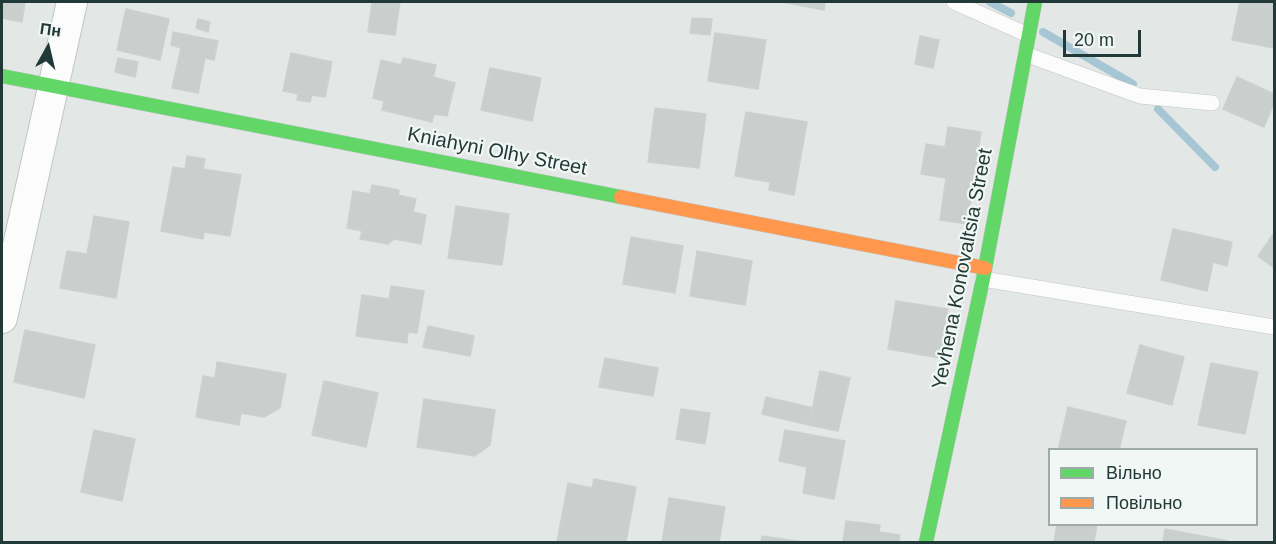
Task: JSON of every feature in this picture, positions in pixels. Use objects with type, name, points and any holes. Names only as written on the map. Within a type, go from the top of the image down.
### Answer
[{"type":"street","points":[[2,318],[72,2]]},
{"type":"street","name":"Yevhena Konovaltsia Street","points":[[926,543],[984,273],[1035,2]]},
{"type":"street","name":"Kniahyni Olhy Street","points":[[2,76],[984,273]]},
{"type":"lane","points":[[954,2],[1028,35]]},
{"type":"lane","points":[[1024,54],[1140,96],[1212,103]]},
{"type":"lane","points":[[984,273],[1275,327]]},
{"type":"building","points":[[2,2],[25,2],[22,22],[2,18]]},
{"type":"building","points":[[372,2],[400,2],[395,35],[368,32]]},
{"type":"building","points":[[782,2],[825,2],[824,10]]},
{"type":"building","points":[[1240,2],[1274,2],[1274,48],[1232,40]]},
{"type":"building","points":[[126,9],[169,19],[160,60],[117,50]]},
{"type":"building","points":[[692,18],[712,19],[710,35],[690,33]]},
{"type":"building","points":[[198,19],[210,22],[208,32],[196,28]]},
{"type":"building","points":[[173,32],[218,41],[214,60],[205,58],[198,93],[172,88],[181,48],[171,45]]},
{"type":"building","points":[[715,33],[766,40],[758,89],[708,81]]},
{"type":"building","points":[[920,36],[939,40],[933,68],[915,64]]},
{"type":"building","points":[[291,53],[332,62],[325,97],[312,95],[310,102],[297,100],[298,94],[283,91]]},
{"type":"building","points":[[118,58],[138,62],[135,77],[115,72]]},
{"type":"building","points":[[403,58],[436,65],[433,77],[455,83],[447,116],[434,114],[432,122],[382,110],[384,101],[373,98],[381,60],[401,65]]},
{"type":"building","points":[[490,68],[541,78],[532,121],[481,110]]},
{"type":"building","points":[[1237,77],[1274,94],[1274,103],[1264,127],[1223,109]]},
{"type":"building","points":[[655,108],[706,114],[699,168],[648,162]]},
{"type":"building","points":[[746,112],[807,122],[794,195],[769,190],[770,182],[735,176]]},
{"type":"building","points":[[948,127],[981,132],[967,224],[940,220],[946,178],[921,174],[926,144],[945,147]]},
{"type":"building","points":[[187,156],[205,159],[203,169],[241,175],[230,236],[204,232],[203,239],[161,231],[173,167],[185,169]]},
{"type":"building","points":[[372,185],[399,190],[398,195],[416,199],[413,212],[426,215],[421,244],[394,239],[388,244],[360,239],[362,231],[347,228],[353,191],[370,194]]},
{"type":"building","points":[[456,206],[509,214],[502,265],[448,258]]},
{"type":"building","points":[[94,216],[129,222],[116,298],[60,288],[67,251],[87,254]]},
{"type":"building","points":[[1173,229],[1232,242],[1227,266],[1213,262],[1207,291],[1161,280]]},
{"type":"building","points":[[1274,233],[1274,268],[1258,256]]},
{"type":"building","points":[[631,237],[683,246],[675,293],[623,284]]},
{"type":"building","points":[[697,251],[752,261],[745,305],[690,296]]},
{"type":"building","points":[[391,286],[424,291],[417,333],[408,332],[407,343],[356,336],[362,295],[389,299]]},
{"type":"building","points":[[896,301],[948,309],[940,358],[888,349]]},
{"type":"building","points":[[428,326],[474,336],[470,356],[423,347]]},
{"type":"building","points":[[25,330],[95,345],[84,398],[14,382]]},
{"type":"building","points":[[1140,345],[1184,357],[1172,405],[1127,393]]},
{"type":"building","points":[[605,358],[658,368],[653,396],[599,387]]},
{"type":"building","points":[[217,362],[286,374],[280,408],[264,417],[241,413],[239,425],[196,417],[203,376],[215,378]]},
{"type":"building","points":[[1211,363],[1258,372],[1245,434],[1198,425]]},
{"type":"building","points":[[820,371],[850,378],[838,431],[809,425]]},
{"type":"building","points":[[324,381],[378,393],[366,447],[312,435]]},
{"type":"building","points":[[766,397],[813,408],[809,425],[762,414]]},
{"type":"building","points":[[424,399],[495,410],[490,445],[475,456],[417,447]]},
{"type":"building","points":[[1068,407],[1126,421],[1119,448],[1058,448]]},
{"type":"building","points":[[681,409],[710,413],[705,444],[676,439]]},
{"type":"building","points":[[94,430],[135,439],[122,501],[81,492]]},
{"type":"building","points":[[785,430],[845,441],[834,499],[803,493],[807,467],[779,461]]},
{"type":"building","points":[[594,479],[636,487],[626,542],[557,542],[568,483],[592,488]]},
{"type":"building","points":[[669,498],[725,507],[719,542],[662,542]]},
{"type":"building","points":[[846,521],[880,525],[879,532],[900,535],[899,542],[843,542]]},
{"type":"building","points":[[1057,526],[1097,526],[1094,542],[1054,542]]},
{"type":"building","points":[[1165,529],[1228,541],[1228,542],[1163,542]]},
{"type":"building","points":[[762,536],[805,542],[761,542]]},
{"type":"waterway","points":[[990,2],[1011,13]]},
{"type":"waterway","points":[[1043,32],[1133,84]]},
{"type":"waterway","points":[[1158,109],[1215,167]]},
{"type":"traffic: fast","points":[[926,542],[983,279],[1035,2]]},
{"type":"traffic: fast","points":[[2,76],[621,197]]},
{"type":"traffic: slow","points":[[621,197],[985,268]]}]
